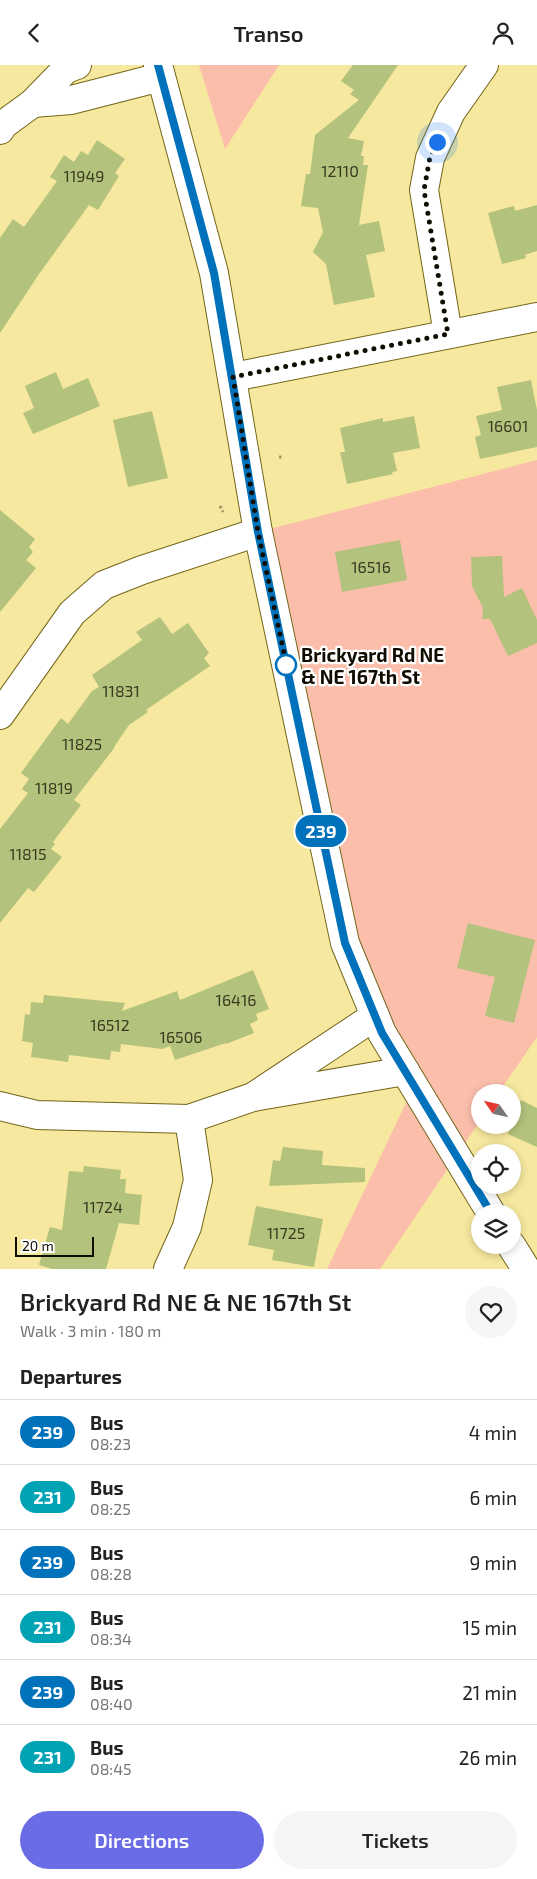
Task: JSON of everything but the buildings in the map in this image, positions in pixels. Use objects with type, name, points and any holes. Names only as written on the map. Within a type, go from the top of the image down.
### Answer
[{"type":"street","points":[[1,126],[33,103],[66,69],[77,65]]},
{"type":"street","points":[[448,334],[424,190],[430,157],[451,112],[484,65]]},
{"type":"street","points":[[33,103],[71,99],[159,71],[214,273],[258,532],[345,943],[382,1033],[486,1204]]},
{"type":"street","points":[[233,377],[537,317]]},
{"type":"street","points":[[0,715],[72,613],[104,585],[142,570],[258,532]]},
{"type":"street","points":[[253,1097],[375,1016]]},
{"type":"street","points":[[0,1106],[37,1115],[189,1119],[253,1097],[405,1071]]},
{"type":"street","points":[[168,1269],[187,1227],[198,1180],[189,1119]]},
{"type":"street","points":[[517,1254],[526,1269]]},
{"type":"path","points":[[279,457],[284,457]]},
{"type":"path","points":[[220,506],[223,512]]},
{"type":"shaded area","points":[[199,65],[279,65],[225,149]]},
{"type":"shaded area","points":[[537,460],[537,1037],[505,1084],[471,1084],[471,1134],[380,1269],[327,1269],[414,1086],[375,1016],[258,532]]},
{"type":"bus line","name":"239","points":[[158,65],[214,273],[258,532],[345,943],[382,1033],[486,1204]]},
{"type":"place","name":"Brickyard Rd NE & NE 167th St","points":[[286,665]]},
{"type":"route","points":[[286,665],[287,667],[258,532],[233,377],[448,334],[424,190],[430,157],[437,142]]}]
